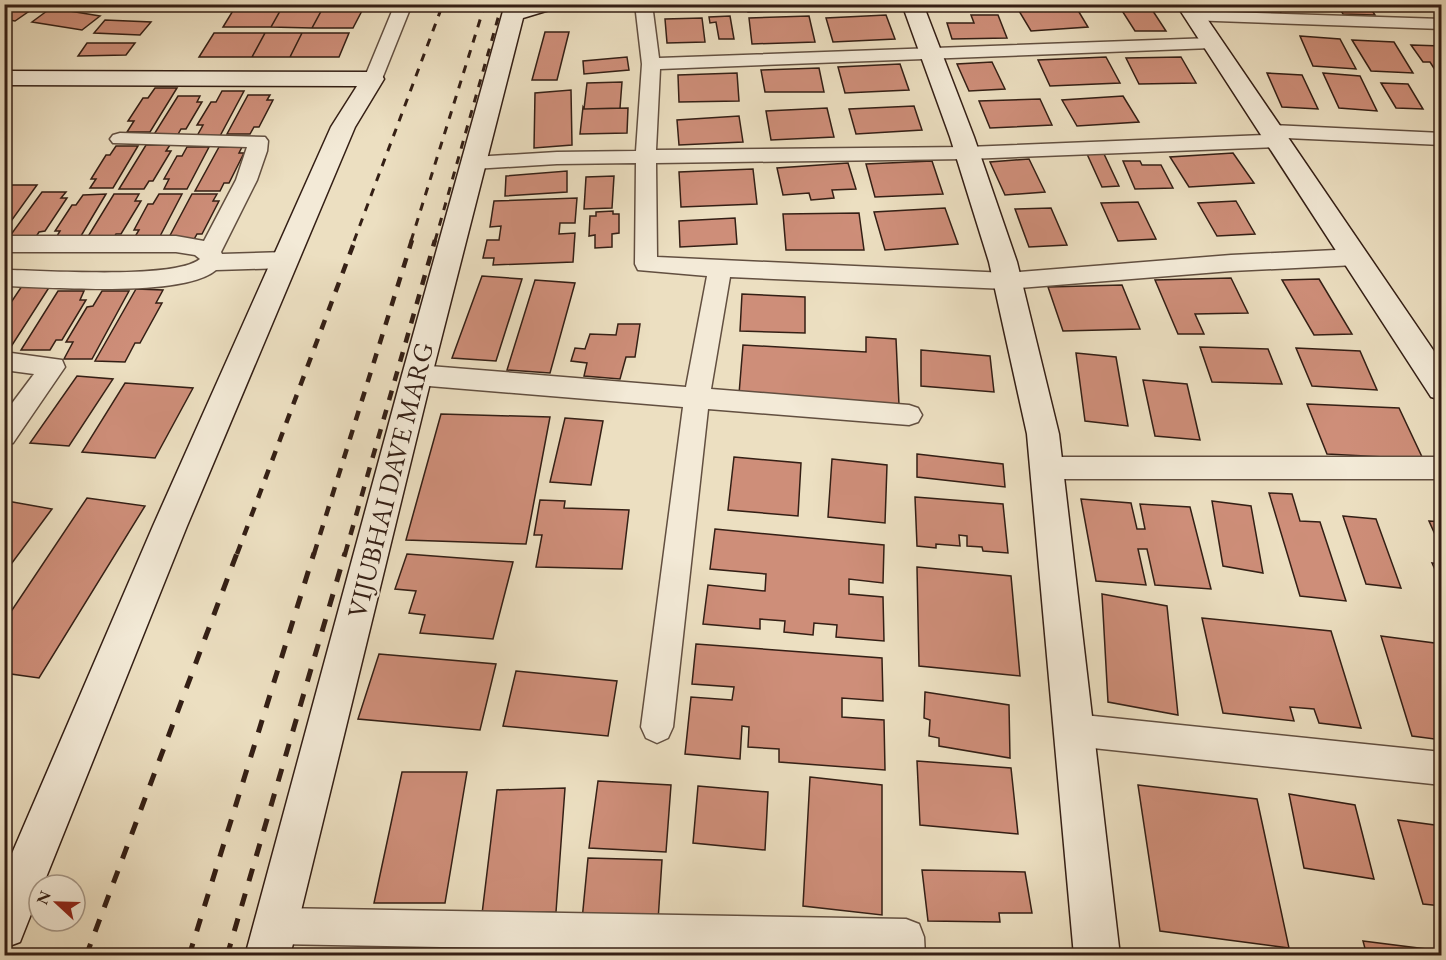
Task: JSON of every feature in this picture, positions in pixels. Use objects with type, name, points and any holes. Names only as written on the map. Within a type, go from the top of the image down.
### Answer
[{"type":"street","points":[[4,926],[170,526],[343,127],[373,79],[404,4]]},
{"type":"street","points":[[515,9],[549,4]]},
{"type":"street","points":[[643,4],[651,64],[646,157],[646,264],[1007,281],[1231,263],[1356,257]]},
{"type":"street","points":[[912,4],[967,153],[1003,262],[1042,434],[1097,956]]},
{"type":"street","name":"VIJUBHAI DAVE MARG","points":[[272,941],[417,375],[515,9]]},
{"type":"street","points":[[1190,10],[1442,24]]},
{"type":"street","points":[[1190,10],[1442,388]]},
{"type":"street","points":[[651,64],[1212,43]]},
{"type":"street","points":[[4,78],[373,79]]},
{"type":"street","points":[[473,163],[557,158],[967,153],[1275,136],[1442,139]]},
{"type":"street","points":[[4,278],[154,280],[200,271],[210,258],[244,182],[259,148],[258,141],[120,139]]},
{"type":"street","points":[[4,244],[176,244],[201,248],[210,258],[286,260]]},
{"type":"street","points":[[657,727],[697,397],[720,269]]},
{"type":"street","points":[[4,361],[53,367],[4,435]]},
{"type":"street","points":[[417,375],[909,415]]},
{"type":"street","points":[[1046,468],[1442,468]]},
{"type":"street","points":[[1074,730],[1442,769]]},
{"type":"street","points":[[272,941],[906,937],[907,956]]},
{"type":"building","points":[[14,4],[38,5],[15,21],[4,19],[4,10]]},
{"type":"building","points":[[151,4],[181,4],[173,11],[148,7]]},
{"type":"building","points":[[237,4],[284,4],[271,27],[223,27]]},
{"type":"building","points":[[284,4],[325,4],[312,28],[271,27]]},
{"type":"building","points":[[325,4],[365,5],[353,28],[312,28]]},
{"type":"building","points":[[748,4],[779,4],[780,11],[748,12]]},
{"type":"building","points":[[842,4],[888,4],[889,6],[843,8]]},
{"type":"building","points":[[1215,4],[1245,4],[1246,6],[1241,6],[1243,10],[1217,9]]},
{"type":"building","points":[[1252,4],[1276,4],[1282,15],[1257,14]]},
{"type":"building","points":[[1337,4],[1368,4],[1375,15],[1343,14]]},
{"type":"building","points":[[1149,5],[1166,31],[1135,31],[1119,6]]},
{"type":"building","points":[[1076,7],[1088,27],[1031,31],[1019,11]]},
{"type":"building","points":[[51,8],[100,16],[82,30],[32,22]]},
{"type":"building","points":[[886,15],[895,39],[833,42],[826,18]]},
{"type":"building","points":[[971,15],[998,15],[1007,38],[952,39],[947,23],[974,23]]},
{"type":"building","points":[[730,16],[734,39],[719,39],[716,22],[710,23],[709,17]]},
{"type":"building","points":[[809,16],[815,42],[752,44],[749,18]]},
{"type":"building","points":[[702,18],[705,42],[667,43],[665,19]]},
{"type":"building","points":[[105,20],[151,22],[140,35],[94,33]]},
{"type":"building","points":[[545,32],[569,32],[557,80],[532,80]]},
{"type":"building","points":[[214,33],[265,33],[252,57],[199,57]]},
{"type":"building","points":[[265,33],[302,33],[290,57],[252,57]]},
{"type":"building","points":[[302,33],[349,33],[339,57],[290,57]]},
{"type":"building","points":[[1300,36],[1340,39],[1356,69],[1313,66]]},
{"type":"building","points":[[1352,40],[1394,42],[1413,73],[1371,71]]},
{"type":"building","points":[[87,43],[135,43],[126,55],[78,56]]},
{"type":"building","points":[[1411,45],[1442,46],[1442,73],[1437,73],[1430,62],[1423,62]]},
{"type":"building","points":[[627,57],[629,70],[584,74],[583,61]]},
{"type":"building","points":[[1106,57],[1120,83],[1050,86],[1038,60]]},
{"type":"building","points":[[1181,57],[1196,83],[1139,84],[1126,58]]},
{"type":"building","points":[[992,62],[1005,89],[969,91],[957,64]]},
{"type":"building","points":[[900,64],[909,90],[845,93],[838,67]]},
{"type":"building","points":[[819,68],[824,92],[765,92],[761,70]]},
{"type":"building","points":[[737,73],[739,101],[679,102],[678,75]]},
{"type":"building","points":[[1267,73],[1302,75],[1318,109],[1282,107]]},
{"type":"building","points":[[1323,73],[1360,76],[1377,111],[1339,108]]},
{"type":"building","points":[[622,82],[620,108],[584,109],[587,83]]},
{"type":"building","points":[[1381,83],[1408,84],[1423,109],[1396,108]]},
{"type":"building","points":[[155,88],[177,88],[150,132],[127,132],[134,121],[128,121],[143,98],[148,98]]},
{"type":"building","points":[[571,90],[572,145],[534,148],[535,93]]},
{"type":"building","points":[[222,91],[244,91],[220,136],[197,136],[203,125],[197,125],[211,102],[216,102]]},
{"type":"building","points":[[248,95],[270,95],[267,100],[273,100],[259,127],[254,127],[250,134],[227,134]]},
{"type":"building","points":[[178,96],[200,96],[197,102],[202,102],[186,129],[181,129],[177,136],[153,136]]},
{"type":"building","points":[[1123,96],[1139,122],[1077,126],[1062,100]]},
{"type":"building","points":[[1040,99],[1052,125],[990,128],[979,101]]},
{"type":"building","points":[[914,106],[922,130],[856,134],[849,109]]},
{"type":"building","points":[[583,107],[584,109],[628,108],[627,133],[580,134]]},
{"type":"building","points":[[827,108],[834,137],[771,140],[766,111]]},
{"type":"building","points":[[739,116],[743,142],[679,145],[677,120]]},
{"type":"building","points":[[146,145],[170,145],[166,151],[171,151],[153,181],[149,181],[144,189],[119,189]]},
{"type":"building","points":[[116,146],[138,146],[113,188],[90,188],[96,179],[91,179],[106,155],[110,155]]},
{"type":"building","points":[[187,147],[209,147],[187,189],[164,189],[169,179],[164,179],[177,156],[182,156]]},
{"type":"building","points":[[219,147],[242,147],[239,153],[244,153],[229,183],[224,183],[220,191],[195,191]]},
{"type":"building","points":[[1233,153],[1254,183],[1189,187],[1170,157]]},
{"type":"building","points":[[1087,154],[1104,154],[1119,186],[1102,187]]},
{"type":"building","points":[[1029,159],[1045,192],[1005,195],[990,162]]},
{"type":"building","points":[[932,161],[943,194],[875,197],[866,164]]},
{"type":"building","points":[[1123,161],[1140,161],[1142,165],[1161,165],[1173,188],[1135,189]]},
{"type":"building","points":[[848,163],[856,189],[832,190],[834,198],[811,200],[809,193],[783,195],[777,168]]},
{"type":"building","points":[[753,169],[757,204],[681,207],[679,172]]},
{"type":"building","points":[[567,171],[567,192],[505,196],[506,176]]},
{"type":"building","points":[[614,176],[612,208],[584,209],[586,177]]},
{"type":"building","points":[[12,185],[37,185],[4,231],[4,196]]},
{"type":"building","points":[[42,192],[66,192],[61,198],[67,198],[45,231],[39,232],[34,240],[7,240]]},
{"type":"building","points":[[106,194],[78,241],[54,241],[60,231],[55,231],[72,205],[76,205],[83,195]]},
{"type":"building","points":[[114,194],[139,194],[135,201],[141,201],[121,234],[116,234],[110,243],[84,243]]},
{"type":"building","points":[[159,194],[182,194],[158,240],[133,240],[139,230],[134,230],[148,204],[153,204]]},
{"type":"building","points":[[192,194],[217,194],[213,201],[219,201],[202,234],[197,234],[192,243],[166,243]]},
{"type":"building","points":[[577,198],[575,223],[560,223],[559,234],[575,233],[573,262],[493,265],[494,258],[483,258],[487,240],[499,240],[501,226],[490,227],[494,201]]},
{"type":"building","points":[[1236,201],[1255,234],[1217,236],[1198,203]]},
{"type":"building","points":[[1138,202],[1156,239],[1118,241],[1101,203]]},
{"type":"building","points":[[945,208],[958,244],[885,250],[874,212]]},
{"type":"building","points":[[1051,208],[1067,245],[1029,247],[1015,209]]},
{"type":"building","points":[[613,211],[613,214],[619,214],[619,233],[612,234],[612,247],[595,248],[595,235],[589,236],[590,216],[596,216],[596,212]]},
{"type":"building","points":[[859,213],[864,250],[786,250],[783,214]]},
{"type":"building","points":[[735,218],[737,244],[680,247],[679,221]]},
{"type":"building","points":[[482,276],[522,279],[496,361],[452,358]]},
{"type":"building","points":[[1231,278],[1248,313],[1195,314],[1204,334],[1178,334],[1155,280]]},
{"type":"building","points":[[1319,279],[1352,334],[1314,335],[1282,280]]},
{"type":"building","points":[[535,280],[575,283],[550,373],[507,370]]},
{"type":"building","points":[[1122,285],[1140,329],[1063,331],[1048,287]]},
{"type":"building","points":[[22,286],[50,286],[7,353],[4,353],[4,303],[12,301]]},
{"type":"building","points":[[136,289],[163,290],[156,303],[162,303],[140,343],[135,343],[125,362],[95,361]]},
{"type":"building","points":[[58,291],[84,291],[80,300],[86,300],[62,340],[56,340],[50,350],[21,350]]},
{"type":"building","points":[[102,291],[129,291],[92,359],[64,359],[73,342],[66,342],[87,307],[93,306]]},
{"type":"building","points":[[742,294],[805,297],[805,333],[740,331]]},
{"type":"building","points":[[618,324],[640,324],[635,357],[626,357],[620,379],[584,376],[587,363],[571,361],[575,348],[585,349],[590,334],[616,335]]},
{"type":"building","points":[[866,337],[896,339],[899,405],[739,394],[743,345],[866,352]]},
{"type":"building","points":[[1200,347],[1268,349],[1282,384],[1212,382]]},
{"type":"building","points":[[1296,348],[1360,351],[1377,390],[1312,386]]},
{"type":"building","points":[[921,350],[990,356],[994,392],[921,386]]},
{"type":"building","points":[[1076,353],[1116,357],[1128,426],[1085,421]]},
{"type":"building","points":[[77,376],[113,379],[69,446],[30,443]]},
{"type":"building","points":[[1143,380],[1187,384],[1200,440],[1155,436]]},
{"type":"building","points":[[125,383],[193,388],[155,458],[82,452]]},
{"type":"building","points":[[1307,404],[1399,408],[1423,459],[1327,454]]},
{"type":"building","points":[[441,414],[550,417],[526,544],[406,540]]},
{"type":"building","points":[[565,418],[603,421],[591,485],[550,482]]},
{"type":"building","points":[[917,454],[1003,464],[1005,487],[917,477]]},
{"type":"building","points":[[734,457],[801,463],[798,516],[728,510]]},
{"type":"building","points":[[832,459],[887,465],[885,523],[828,517]]},
{"type":"building","points":[[1269,493],[1292,494],[1300,521],[1320,522],[1346,601],[1300,596]]},
{"type":"building","points":[[915,497],[1003,504],[1008,553],[983,551],[982,547],[967,546],[967,536],[959,535],[960,546],[936,544],[936,548],[917,546]]},
{"type":"building","points":[[87,498],[145,506],[39,678],[4,673],[4,622]]},
{"type":"building","points":[[1081,499],[1131,503],[1137,529],[1145,529],[1140,504],[1190,507],[1211,589],[1155,585],[1147,549],[1138,549],[1146,585],[1096,581]]},
{"type":"building","points":[[540,500],[565,501],[564,508],[629,510],[622,569],[536,567],[542,535],[534,535]]},
{"type":"building","points":[[7,501],[52,509],[4,571],[4,504]]},
{"type":"building","points":[[1212,501],[1251,506],[1263,573],[1223,566]]},
{"type":"building","points":[[1343,516],[1376,519],[1401,588],[1366,584]]},
{"type":"building","points":[[1429,521],[1442,522],[1442,550]]},
{"type":"building","points":[[715,529],[884,545],[883,583],[849,579],[849,594],[883,597],[884,641],[836,637],[837,625],[814,623],[813,635],[784,632],[785,621],[760,619],[760,629],[703,624],[708,585],[765,591],[766,574],[710,569]]},
{"type":"building","points":[[407,554],[513,562],[493,639],[420,633],[425,615],[409,613],[416,591],[395,589]]},
{"type":"building","points":[[1432,563],[1442,564],[1442,585]]},
{"type":"building","points":[[917,567],[1011,576],[1020,676],[919,666]]},
{"type":"building","points":[[1102,594],[1167,606],[1178,715],[1108,702]]},
{"type":"building","points":[[1202,618],[1331,631],[1361,728],[1319,723],[1314,709],[1290,707],[1294,721],[1223,713]]},
{"type":"building","points":[[1381,636],[1442,644],[1442,740],[1412,736]]},
{"type":"building","points":[[696,644],[882,658],[883,701],[842,698],[842,717],[884,720],[885,770],[779,762],[779,749],[748,747],[749,727],[742,726],[740,759],[685,754],[691,697],[732,700],[734,687],[692,684]]},
{"type":"building","points":[[379,654],[496,664],[480,730],[358,719]]},
{"type":"building","points":[[516,671],[617,681],[608,736],[503,726]]},
{"type":"building","points":[[925,692],[1009,705],[1010,758],[939,746],[939,738],[929,736],[930,720],[924,718]]},
{"type":"building","points":[[917,761],[1011,768],[1018,834],[920,825]]},
{"type":"building","points":[[402,772],[467,772],[445,903],[374,903]]},
{"type":"building","points":[[810,777],[882,785],[882,915],[803,906]]},
{"type":"building","points":[[598,781],[671,785],[666,852],[589,848]]},
{"type":"building","points":[[1138,785],[1257,799],[1289,948],[1160,931]]},
{"type":"building","points":[[698,786],[768,792],[765,850],[693,843]]},
{"type":"building","points":[[565,788],[556,912],[482,914],[497,790]]},
{"type":"building","points":[[1289,794],[1355,805],[1374,879],[1304,868]]},
{"type":"building","points":[[1398,820],[1442,826],[1442,906],[1423,904]]},
{"type":"building","points":[[588,858],[662,860],[658,921],[582,920]]},
{"type":"building","points":[[922,870],[1025,872],[1032,913],[999,913],[1000,922],[928,921]]},
{"type":"building","points":[[1363,941],[1442,951],[1442,956],[1367,956]]},
{"type":"railway","points":[[354,241],[443,4]]},
{"type":"railway","points":[[411,241],[485,4]]},
{"type":"railway","points":[[435,241],[502,4]]},
{"type":"railway","points":[[237,554],[355,240]]},
{"type":"railway","points":[[314,554],[412,240]]},
{"type":"railway","points":[[345,554],[435,240]]},
{"type":"railway","points":[[86,956],[237,553]]},
{"type":"railway","points":[[189,956],[314,553]]},
{"type":"railway","points":[[227,956],[345,553]]}]
